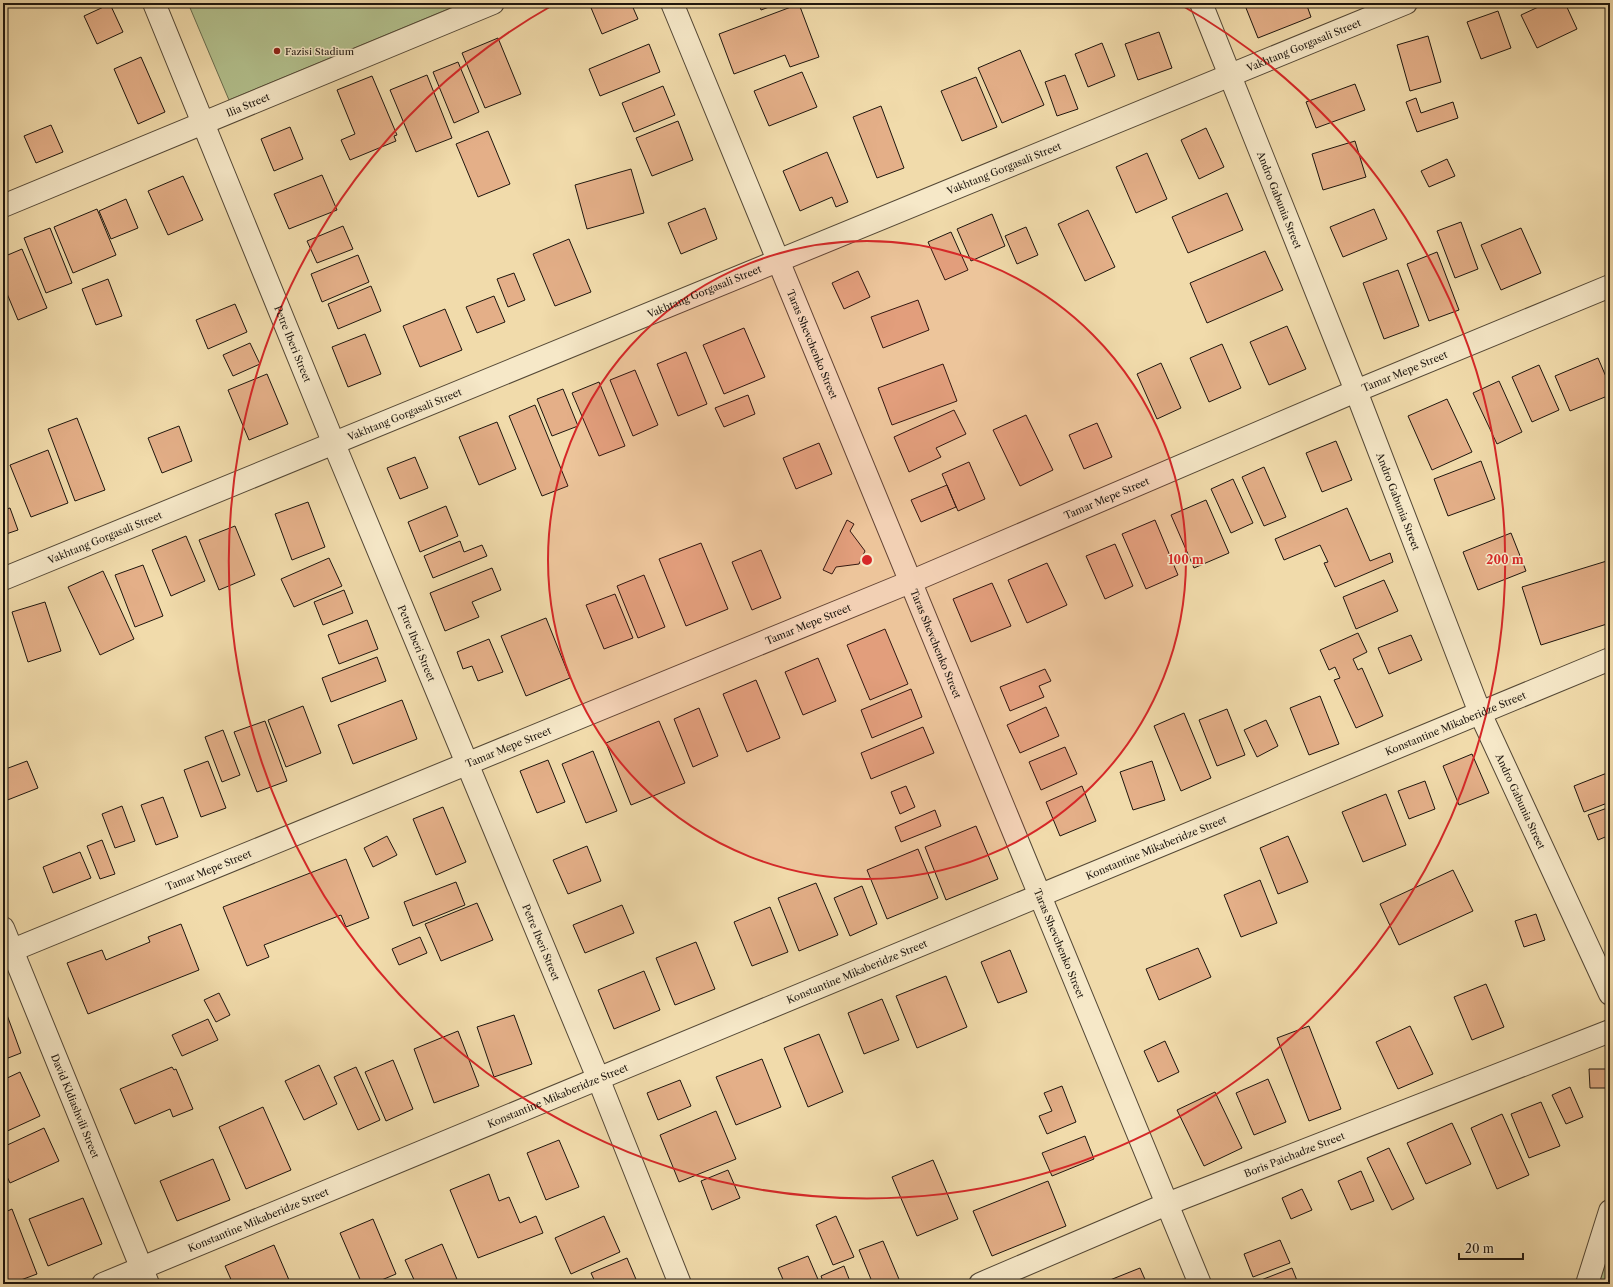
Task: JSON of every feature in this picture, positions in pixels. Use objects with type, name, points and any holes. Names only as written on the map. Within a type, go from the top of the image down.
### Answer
[{"type":"street","name":"Petre Iberi Street","points":[[154,3],[334,444],[598,1078],[680,1284]]},
{"type":"street","name":"Ilia Street","points":[[3,206],[493,3]]},
{"type":"street","name":"Taras Shevchenko Street","points":[[672,3],[1200,1284]]},
{"type":"street","name":"Andro Gabunia Street","points":[[1202,3],[1356,391],[1480,713],[1610,994]]},
{"type":"street","name":"Vakhtang Gorgasali Street","points":[[3,579],[1406,3]]},
{"type":"street","name":"Tamar Mepe Street","points":[[7,952],[910,582],[1356,391],[1610,286]]},
{"type":"street","name":"Konstantine Mikaberidze Street","points":[[103,1284],[145,1276],[598,1078],[1610,659]]},
{"type":"street","name":"David Kldiashvili Street","points":[[3,928],[7,952],[145,1276]]},
{"type":"street","name":"Boris Paichadze Street","points":[[980,1284],[1167,1204],[1610,1031]]},
{"type":"street","points":[[1587,1284],[1610,1211]]},
{"type":"green space","name":"Fazisi Stadium","points":[[188,3],[463,3],[229,100]]},
{"type":"green space","points":[[1610,1244],[1610,1284],[1597,1284]]},
{"type":"building","points":[[589,3],[631,3],[638,19],[602,34]]},
{"type":"building","points":[[759,3],[780,3],[761,10]]},
{"type":"building","points":[[1244,3],[1306,3],[1311,17],[1258,38]]},
{"type":"building","points":[[1547,3],[1565,3],[1577,29],[1537,48],[1521,15]]},
{"type":"building","points":[[110,4],[123,32],[97,44],[84,16]]},
{"type":"building","points":[[799,4],[819,57],[790,67],[785,55],[734,74],[719,34]]},
{"type":"building","points":[[1498,11],[1511,48],[1481,59],[1467,22]]},
{"type":"building","points":[[1159,32],[1172,68],[1138,80],[1125,44]]},
{"type":"building","points":[[1428,36],[1441,82],[1410,91],[1397,45]]},
{"type":"building","points":[[498,38],[521,94],[485,108],[462,53]]},
{"type":"building","points":[[1102,43],[1115,76],[1088,87],[1075,54]]},
{"type":"building","points":[[649,44],[660,72],[600,96],[589,69]]},
{"type":"building","points":[[1020,50],[1044,105],[1002,123],[978,68]]},
{"type":"building","points":[[141,57],[165,112],[138,124],[114,69]]},
{"type":"building","points":[[458,62],[479,112],[454,123],[433,72]]},
{"type":"building","points":[[802,72],[817,107],[769,126],[754,91]]},
{"type":"building","points":[[427,75],[452,138],[416,152],[390,90]]},
{"type":"building","points":[[1065,75],[1078,109],[1057,116],[1045,82]]},
{"type":"building","points":[[372,76],[397,135],[394,136],[396,141],[350,160],[341,140],[355,134],[337,90]]},
{"type":"building","points":[[976,77],[997,127],[962,141],[941,91]]},
{"type":"building","points":[[1355,84],[1365,110],[1316,128],[1306,102]]},
{"type":"building","points":[[663,86],[675,115],[634,132],[622,103]]},
{"type":"building","points":[[1416,98],[1421,113],[1453,102],[1458,118],[1417,132],[1406,102]]},
{"type":"building","points":[[881,106],[904,168],[877,178],[853,117]]},
{"type":"building","points":[[678,121],[693,160],[652,176],[636,138]]},
{"type":"building","points":[[51,125],[63,152],[36,163],[24,136]]},
{"type":"building","points":[[290,127],[303,159],[274,171],[261,139]]},
{"type":"building","points":[[1206,128],[1224,167],[1199,179],[1181,140]]},
{"type":"building","points":[[488,131],[510,184],[478,197],[456,144]]},
{"type":"building","points":[[1355,141],[1366,177],[1323,190],[1312,154]]},
{"type":"building","points":[[827,152],[848,202],[836,207],[832,197],[800,211],[783,171]]},
{"type":"building","points":[[1147,153],[1167,199],[1136,213],[1116,167]]},
{"type":"building","points":[[1447,159],[1455,176],[1429,187],[1421,171]]},
{"type":"building","points":[[631,169],[644,213],[587,229],[575,185]]},
{"type":"building","points":[[322,175],[337,210],[289,229],[274,194]]},
{"type":"building","points":[[183,176],[203,220],[168,235],[148,191]]},
{"type":"building","points":[[1227,193],[1243,230],[1188,253],[1172,217]]},
{"type":"building","points":[[126,199],[138,228],[111,239],[99,211]]},
{"type":"building","points":[[705,208],[717,239],[681,254],[668,223]]},
{"type":"building","points":[[97,209],[116,255],[73,273],[54,227]]},
{"type":"building","points":[[1374,209],[1387,239],[1343,257],[1330,227]]},
{"type":"building","points":[[1088,210],[1115,267],[1085,281],[1058,224]]},
{"type":"building","points":[[992,214],[1005,246],[971,261],[957,229]]},
{"type":"building","points":[[1461,222],[1478,269],[1455,278],[1437,231]]},
{"type":"building","points":[[343,226],[353,249],[317,263],[307,241]]},
{"type":"building","points":[[1026,227],[1038,255],[1017,264],[1005,236]]},
{"type":"building","points":[[50,228],[72,283],[46,293],[24,238]]},
{"type":"building","points":[[1521,228],[1541,273],[1501,290],[1481,245]]},
{"type":"building","points":[[951,232],[968,270],[945,280],[928,242]]},
{"type":"building","points":[[569,239],[591,292],[555,306],[533,254]]},
{"type":"building","points":[[22,249],[47,308],[18,320],[3,284],[3,257]]},
{"type":"building","points":[[1265,251],[1283,290],[1207,323],[1190,283]]},
{"type":"building","points":[[1437,252],[1459,310],[1429,321],[1407,264]]},
{"type":"building","points":[[358,255],[369,282],[322,302],[311,274]]},
{"type":"building","points":[[1398,270],[1419,326],[1384,339],[1363,283]]},
{"type":"building","points":[[858,271],[870,297],[844,309],[832,283]]},
{"type":"building","points":[[514,273],[525,300],[508,307],[497,279]]},
{"type":"building","points":[[108,279],[122,316],[96,325],[82,289]]},
{"type":"building","points":[[371,286],[381,311],[338,329],[328,304]]},
{"type":"building","points":[[494,296],[505,322],[477,333],[466,307]]},
{"type":"building","points":[[918,300],[929,330],[883,348],[871,317]]},
{"type":"building","points":[[235,304],[247,332],[208,349],[196,320]]},
{"type":"building","points":[[445,309],[462,350],[420,367],[403,326]]},
{"type":"building","points":[[1287,326],[1306,369],[1269,385],[1250,342]]},
{"type":"building","points":[[744,328],[765,377],[724,394],[703,345]]},
{"type":"building","points":[[365,334],[381,374],[348,387],[332,347]]},
{"type":"building","points":[[250,343],[260,364],[233,376],[223,355]]},
{"type":"building","points":[[1222,344],[1241,388],[1209,402],[1190,358]]},
{"type":"building","points":[[686,352],[707,404],[678,416],[657,364]]},
{"type":"building","points":[[1598,358],[1610,386],[1610,395],[1570,411],[1555,376]]},
{"type":"building","points":[[1161,363],[1181,408],[1157,419],[1137,374]]},
{"type":"building","points":[[943,364],[957,401],[892,425],[878,388]]},
{"type":"building","points":[[1539,365],[1559,410],[1532,422],[1512,377]]},
{"type":"building","points":[[635,370],[658,425],[633,436],[610,380]]},
{"type":"building","points":[[267,374],[288,424],[249,440],[228,390]]},
{"type":"building","points":[[1499,381],[1522,432],[1497,444],[1473,393]]},
{"type":"building","points":[[599,382],[625,446],[599,456],[572,393]]},
{"type":"building","points":[[563,389],[578,426],[552,436],[537,399]]},
{"type":"building","points":[[748,395],[755,414],[724,427],[715,408]]},
{"type":"building","points":[[1447,399],[1472,452],[1432,470],[1408,416]]},
{"type":"building","points":[[535,405],[568,486],[542,496],[509,416]]},
{"type":"building","points":[[954,410],[966,434],[936,448],[941,457],[909,472],[894,437]]},
{"type":"building","points":[[1026,415],[1053,470],[1020,486],[993,430]]},
{"type":"building","points":[[77,418],[105,490],[75,501],[48,429]]},
{"type":"building","points":[[497,422],[516,469],[479,485],[459,437]]},
{"type":"building","points":[[1097,423],[1112,457],[1084,469],[1069,435]]},
{"type":"building","points":[[179,426],[192,461],[162,473],[148,438]]},
{"type":"building","points":[[1336,441],[1352,480],[1322,492],[1306,453]]},
{"type":"building","points":[[819,443],[832,474],[796,489],[783,458]]},
{"type":"building","points":[[48,450],[68,503],[31,517],[10,465]]},
{"type":"building","points":[[415,457],[428,488],[400,499],[387,468]]},
{"type":"building","points":[[1481,461],[1495,499],[1448,516],[1434,479]]},
{"type":"building","points":[[969,462],[985,499],[958,511],[942,474]]},
{"type":"building","points":[[1264,467],[1286,517],[1264,526],[1242,477]]},
{"type":"building","points":[[1233,479],[1253,523],[1231,533],[1211,489]]},
{"type":"building","points":[[947,485],[956,507],[921,522],[911,500]]},
{"type":"building","points":[[1206,500],[1229,553],[1194,568],[1171,515]]},
{"type":"building","points":[[308,502],[325,547],[292,560],[275,514]]},
{"type":"building","points":[[446,506],[458,536],[420,552],[408,522]]},
{"type":"building","points":[[10,508],[18,530],[3,535],[3,510]]},
{"type":"building","points":[[1347,508],[1370,561],[1390,553],[1393,562],[1335,587],[1324,563],[1328,562],[1320,545],[1284,560],[1275,539]]},
{"type":"building","points":[[847,520],[854,524],[850,531],[865,551],[859,564],[836,567],[832,574],[823,570]]},
{"type":"building","points":[[1155,520],[1178,575],[1146,589],[1122,534]]},
{"type":"building","points":[[235,526],[255,575],[219,590],[199,540]]},
{"type":"building","points":[[1511,533],[1526,571],[1478,590],[1463,552]]},
{"type":"building","points":[[186,536],[205,581],[171,596],[152,550]]},
{"type":"building","points":[[460,541],[464,552],[482,545],[487,556],[433,578],[424,556]]},
{"type":"building","points":[[701,543],[728,609],[686,626],[659,559]]},
{"type":"building","points":[[1115,544],[1133,586],[1105,599],[1086,556]]},
{"type":"building","points":[[761,550],[781,598],[752,610],[732,562]]},
{"type":"building","points":[[329,558],[342,586],[294,607],[281,579]]},
{"type":"building","points":[[1610,560],[1610,623],[1541,645],[1522,587]]},
{"type":"building","points":[[1047,563],[1067,605],[1027,623],[1008,580]]},
{"type":"building","points":[[143,565],[163,616],[135,627],[115,575]]},
{"type":"building","points":[[492,568],[501,590],[472,602],[479,617],[445,631],[430,593]]},
{"type":"building","points":[[103,571],[134,639],[100,655],[68,587]]},
{"type":"building","points":[[644,575],[665,627],[638,638],[617,586]]},
{"type":"building","points":[[1384,580],[1398,611],[1356,629],[1343,597]]},
{"type":"building","points":[[992,583],[1011,626],[971,642],[953,599]]},
{"type":"building","points":[[344,590],[353,613],[323,625],[314,602]]},
{"type":"building","points":[[615,594],[633,638],[604,649],[586,605]]},
{"type":"building","points":[[45,602],[61,651],[28,662],[12,612]]},
{"type":"building","points":[[546,618],[570,678],[526,696],[501,636]]},
{"type":"building","points":[[367,620],[378,649],[339,664],[328,635]]},
{"type":"building","points":[[885,629],[908,684],[870,700],[847,645]]},
{"type":"building","points":[[1358,633],[1367,652],[1353,659],[1358,670],[1362,668],[1383,716],[1356,728],[1334,680],[1340,678],[1335,667],[1329,670],[1320,650]]},
{"type":"building","points":[[1411,635],[1422,660],[1389,674],[1378,648]]},
{"type":"building","points":[[489,639],[503,672],[478,681],[472,666],[463,669],[457,652]]},
{"type":"building","points":[[377,657],[386,681],[331,702],[322,678]]},
{"type":"building","points":[[818,658],[836,701],[803,715],[785,672]]},
{"type":"building","points":[[1045,669],[1051,681],[1039,686],[1044,697],[1010,711],[1000,687]]},
{"type":"building","points":[[756,680],[780,738],[747,752],[723,694]]},
{"type":"building","points":[[911,689],[922,717],[872,738],[861,710]]},
{"type":"building","points":[[1320,696],[1339,744],[1309,755],[1290,708]]},
{"type":"building","points":[[402,700],[417,739],[353,764],[338,725]]},
{"type":"building","points":[[303,706],[321,753],[286,767],[268,720]]},
{"type":"building","points":[[1046,707],[1059,736],[1020,753],[1007,725]]},
{"type":"building","points":[[699,708],[718,756],[693,767],[674,719]]},
{"type":"building","points":[[1227,709],[1245,755],[1217,766],[1199,720]]},
{"type":"building","points":[[1184,713],[1211,778],[1181,791],[1154,726]]},
{"type":"building","points":[[1266,720],[1278,746],[1257,757],[1244,730]]},
{"type":"building","points":[[265,721],[287,781],[257,792],[234,732]]},
{"type":"building","points":[[659,721],[685,783],[631,805],[606,743]]},
{"type":"building","points":[[923,727],[934,753],[871,779],[861,753]]},
{"type":"building","points":[[223,730],[240,775],[222,782],[205,737]]},
{"type":"building","points":[[1065,747],[1077,774],[1041,790],[1029,762]]},
{"type":"building","points":[[593,751],[617,811],[586,823],[562,764]]},
{"type":"building","points":[[1472,754],[1489,793],[1459,805],[1443,766]]},
{"type":"building","points":[[548,760],[565,802],[537,813],[520,771]]},
{"type":"building","points":[[27,761],[38,788],[5,801],[3,796],[3,770]]},
{"type":"building","points":[[208,761],[226,808],[201,817],[184,770]]},
{"type":"building","points":[[1152,761],[1165,800],[1133,810],[1120,772]]},
{"type":"building","points":[[1607,773],[1610,780],[1610,802],[1584,812],[1574,786]]},
{"type":"building","points":[[1425,781],[1435,809],[1409,819],[1398,791]]},
{"type":"building","points":[[906,786],[915,807],[900,814],[891,792]]},
{"type":"building","points":[[1082,786],[1096,821],[1060,836],[1046,802]]},
{"type":"building","points":[[1386,794],[1406,845],[1363,862],[1342,812]]},
{"type":"building","points":[[163,797],[178,837],[156,845],[141,805]]},
{"type":"building","points":[[122,806],[135,841],[115,848],[102,814]]},
{"type":"building","points":[[443,807],[466,862],[436,875],[413,819]]},
{"type":"building","points":[[1610,807],[1610,835],[1598,840],[1588,815]]},
{"type":"building","points":[[935,810],[941,826],[901,842],[895,827]]},
{"type":"building","points":[[976,826],[998,879],[946,900],[925,847]]},
{"type":"building","points":[[387,836],[397,855],[373,867],[364,848]]},
{"type":"building","points":[[1288,836],[1308,882],[1278,894],[1260,848]]},
{"type":"building","points":[[102,840],[115,874],[100,879],[87,846]]},
{"type":"building","points":[[587,846],[601,881],[568,894],[553,860]]},
{"type":"building","points":[[918,849],[938,898],[887,919],[867,870]]},
{"type":"building","points":[[80,852],[91,878],[53,893],[43,867]]},
{"type":"building","points":[[346,859],[369,918],[346,927],[341,915],[264,945],[269,957],[247,966],[223,907]]},
{"type":"building","points":[[1453,870],[1473,911],[1399,945],[1380,904]]},
{"type":"building","points":[[1260,880],[1277,923],[1241,937],[1224,895]]},
{"type":"building","points":[[456,882],[465,905],[413,926],[404,902]]},
{"type":"building","points":[[816,883],[838,935],[799,951],[778,898]]},
{"type":"building","points":[[862,886],[877,924],[850,936],[834,898]]},
{"type":"building","points":[[477,903],[493,940],[441,961],[425,924]]},
{"type":"building","points":[[622,905],[634,933],[585,953],[573,925]]},
{"type":"building","points":[[770,907],[788,952],[752,966],[734,922]]},
{"type":"building","points":[[1536,914],[1545,940],[1524,947],[1515,921]]},
{"type":"building","points":[[181,924],[199,970],[88,1014],[67,963],[102,950],[106,960],[150,942],[148,937]]},
{"type":"building","points":[[420,937],[427,953],[399,965],[392,949]]},
{"type":"building","points":[[696,942],[715,989],[675,1005],[656,958]]},
{"type":"building","points":[[1198,948],[1211,977],[1159,1000],[1146,969]]},
{"type":"building","points":[[1010,950],[1027,992],[998,1003],[981,962]]},
{"type":"building","points":[[644,971],[660,1010],[614,1029],[598,990]]},
{"type":"building","points":[[946,976],[967,1027],[917,1048],[896,996]]},
{"type":"building","points":[[1486,984],[1504,1027],[1472,1040],[1454,997]]},
{"type":"building","points":[[219,993],[230,1015],[216,1022],[204,1000]]},
{"type":"building","points":[[882,999],[899,1040],[864,1054],[848,1013]]},
{"type":"building","points":[[3,1004],[21,1053],[3,1060]]},
{"type":"building","points":[[514,1015],[532,1064],[494,1077],[477,1027]]},
{"type":"building","points":[[208,1019],[218,1040],[182,1056],[172,1035]]},
{"type":"building","points":[[1309,1026],[1341,1109],[1309,1121],[1277,1038]]},
{"type":"building","points":[[1410,1026],[1433,1074],[1398,1089],[1376,1042]]},
{"type":"building","points":[[458,1031],[479,1086],[434,1103],[414,1049]]},
{"type":"building","points":[[819,1034],[843,1092],[808,1107],[784,1048]]},
{"type":"building","points":[[1165,1041],[1179,1072],[1158,1082],[1144,1051]]},
{"type":"building","points":[[762,1059],[781,1107],[736,1125],[716,1077]]},
{"type":"building","points":[[393,1060],[413,1109],[386,1121],[365,1072]]},
{"type":"building","points":[[319,1065],[337,1104],[304,1120],[285,1081]]},
{"type":"building","points":[[172,1067],[174,1070],[176,1069],[193,1109],[173,1117],[170,1109],[135,1124],[120,1089]]},
{"type":"building","points":[[356,1067],[380,1120],[358,1130],[334,1077]]},
{"type":"building","points":[[1589,1069],[1610,1069],[1610,1088],[1590,1088]]},
{"type":"building","points":[[20,1072],[40,1116],[3,1133],[3,1080]]},
{"type":"building","points":[[1268,1079],[1286,1122],[1254,1135],[1236,1093]]},
{"type":"building","points":[[680,1080],[691,1106],[658,1120],[647,1093]]},
{"type":"building","points":[[1062,1086],[1076,1122],[1047,1134],[1039,1116],[1052,1111],[1044,1093]]},
{"type":"building","points":[[1570,1087],[1583,1117],[1566,1124],[1552,1095]]},
{"type":"building","points":[[1215,1092],[1242,1148],[1204,1166],[1177,1110]]},
{"type":"building","points":[[1541,1102],[1560,1146],[1529,1158],[1511,1114]]},
{"type":"building","points":[[263,1107],[291,1170],[246,1189],[219,1127]]},
{"type":"building","points":[[716,1111],[736,1159],[679,1182],[660,1135]]},
{"type":"building","points":[[1502,1114],[1529,1175],[1497,1189],[1471,1128]]},
{"type":"building","points":[[1452,1123],[1471,1164],[1426,1184],[1407,1143]]},
{"type":"building","points":[[44,1128],[59,1161],[10,1183],[3,1168],[3,1147]]},
{"type":"building","points":[[1085,1136],[1094,1159],[1052,1176],[1042,1153]]},
{"type":"building","points":[[559,1140],[579,1187],[546,1200],[527,1153]]},
{"type":"building","points":[[1389,1148],[1414,1199],[1392,1210],[1367,1158]]},
{"type":"building","points":[[213,1159],[230,1200],[177,1221],[160,1181]]},
{"type":"building","points":[[933,1160],[958,1219],[917,1236],[892,1177]]},
{"type":"building","points":[[728,1170],[740,1198],[712,1210],[701,1181]]},
{"type":"building","points":[[1361,1171],[1374,1201],[1351,1210],[1338,1181]]},
{"type":"building","points":[[489,1174],[499,1201],[509,1197],[520,1223],[536,1216],[543,1233],[478,1258],[450,1190]]},
{"type":"building","points":[[1048,1181],[1066,1226],[992,1256],[973,1211]]},
{"type":"building","points":[[1302,1189],[1312,1210],[1291,1219],[1282,1198]]},
{"type":"building","points":[[83,1198],[102,1244],[48,1266],[29,1219]]},
{"type":"building","points":[[12,1209],[37,1274],[10,1284],[3,1284],[3,1213]]},
{"type":"building","points":[[604,1216],[620,1252],[571,1274],[555,1238]]},
{"type":"building","points":[[836,1216],[854,1257],[833,1265],[816,1225]]},
{"type":"building","points":[[373,1219],[396,1274],[372,1284],[362,1284],[340,1233]]},
{"type":"building","points":[[1280,1240],[1290,1263],[1253,1277],[1244,1254]]},
{"type":"building","points":[[883,1241],[901,1284],[873,1284],[859,1250]]},
{"type":"building","points":[[442,1244],[459,1284],[416,1284],[405,1260]]},
{"type":"building","points":[[274,1245],[289,1280],[280,1284],[233,1284],[225,1266]]},
{"type":"building","points":[[808,1256],[820,1284],[785,1284],[778,1268]]},
{"type":"building","points":[[627,1258],[638,1284],[596,1284],[591,1273]]},
{"type":"building","points":[[844,1266],[851,1284],[824,1284],[821,1276]]},
{"type":"building","points":[[1140,1268],[1147,1284],[1106,1284],[1105,1282]]},
{"type":"building","points":[[1292,1268],[1298,1283],[1257,1284],[1256,1282]]},
{"type":"place","name":"Fazisi Stadium","points":[[277,51]]}]
